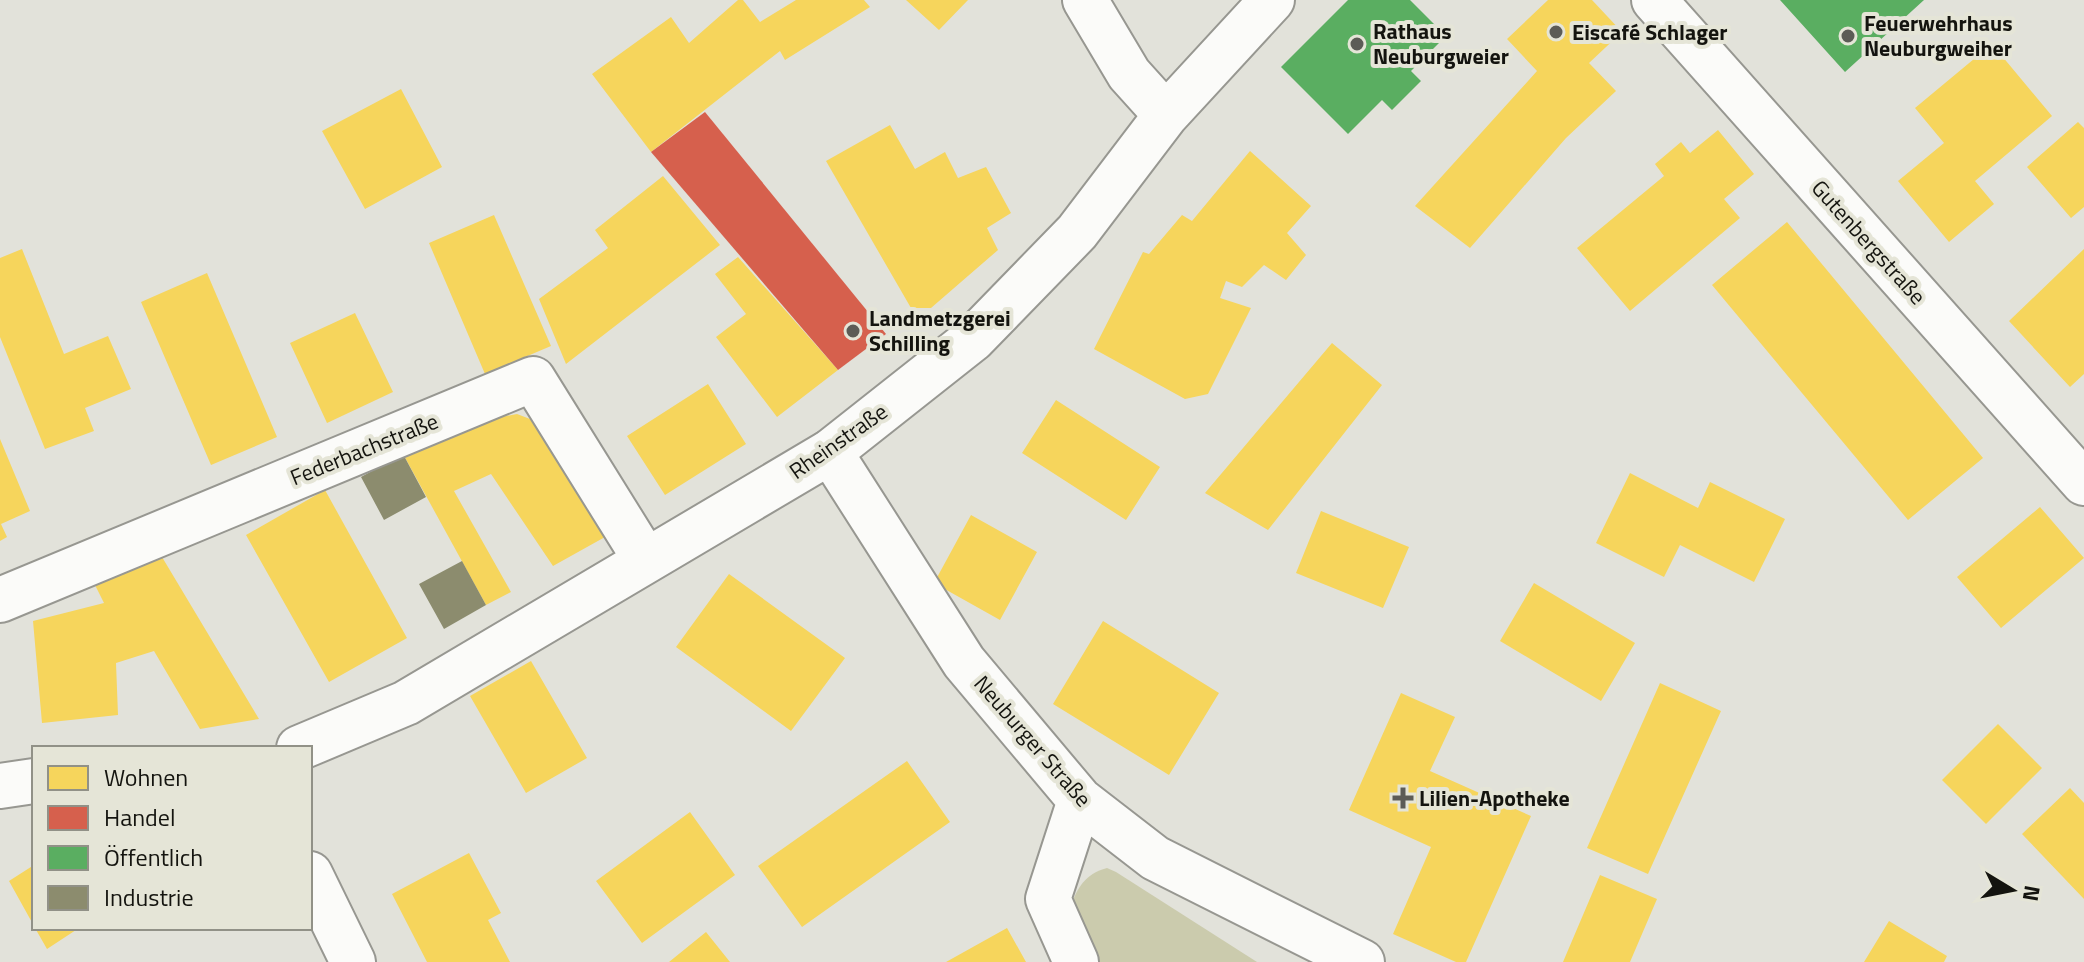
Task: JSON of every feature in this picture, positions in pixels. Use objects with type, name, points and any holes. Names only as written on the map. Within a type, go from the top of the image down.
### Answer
[{"type":"street","points":[[1085,0],[1129,74],[1166,115]]},
{"type":"street","name":"Rheinstraße","points":[[304,746],[406,703],[830,452],[973,339],[1077,232],[1166,115],[1272,0]]},
{"type":"street","name":"Gutenbergstraße","points":[[1654,0],[2084,483]]},
{"type":"street","name":"Federbachstraße","points":[[0,600],[533,379],[645,559]]},
{"type":"street","name":"Neuburger Straße","points":[[830,452],[964,662],[1080,800],[1155,858],[1362,962]]},
{"type":"street","points":[[0,786],[32,781]]},
{"type":"street","points":[[1076,962],[1048,899],[1080,800]]},
{"type":"street","points":[[312,878],[353,962]]},
{"type":"green space","points":[[1107,868],[1257,962],[1094,962],[1070,907],[1083,882]]},
{"type":"building: Wohnen","points":[[738,0],[743,0],[760,22],[796,0],[864,0],[870,7],[785,60],[780,51],[651,152],[592,74],[671,17],[689,43]]},
{"type":"building: Wohnen","points":[[906,0],[968,0],[939,30]]},
{"type":"building: Wohnen","points":[[1548,0],[1592,0],[1622,32],[1589,63],[1616,91],[1566,138],[1470,248],[1415,206],[1537,71],[1507,39]]},
{"type":"building: Wohnen","points":[[1992,44],[2052,116],[1975,181],[1994,204],[1949,242],[1898,181],[1944,143],[1915,108]]},
{"type":"building: Wohnen","points":[[401,89],[442,167],[365,209],[322,131]]},
{"type":"building: Wohnen","points":[[2078,122],[2084,128],[2084,207],[2071,218],[2027,167]]},
{"type":"building: Wohnen","points":[[890,125],[915,169],[945,152],[958,178],[986,167],[1011,213],[987,228],[998,250],[931,308],[911,308],[826,161]]},
{"type":"building: Wohnen","points":[[1718,130],[1754,174],[1724,199],[1740,218],[1630,311],[1577,248],[1664,176],[1655,164],[1681,142],[1690,153]]},
{"type":"building: Wohnen","points":[[1250,151],[1311,206],[1287,233],[1306,255],[1286,280],[1264,265],[1242,287],[1226,281],[1220,298],[1251,308],[1208,394],[1185,399],[1094,349],[1143,252],[1149,254],[1182,215],[1192,221]]},
{"type":"building: Wohnen","points":[[663,176],[720,245],[566,364],[539,299],[608,248],[595,230]]},
{"type":"building: Wohnen","points":[[494,215],[551,346],[485,374],[429,243]]},
{"type":"building: Wohnen","points":[[1787,222],[1983,458],[1908,520],[1712,285]]},
{"type":"building: Wohnen","points":[[22,249],[64,354],[108,336],[131,389],[85,408],[94,431],[45,449],[0,337],[0,258]]},
{"type":"building: Wohnen","points":[[2084,249],[2084,374],[2070,387],[2009,321]]},
{"type":"building: Wohnen","points":[[738,257],[838,370],[777,417],[716,337],[746,314],[715,274]]},
{"type":"building: Wohnen","points":[[207,273],[277,437],[211,465],[141,302]]},
{"type":"building: Wohnen","points":[[355,313],[393,392],[327,423],[290,343]]},
{"type":"building: Wohnen","points":[[1332,343],[1382,385],[1268,530],[1205,493]]},
{"type":"building: Wohnen","points":[[708,384],[746,444],[665,495],[627,436]]},
{"type":"building: Wohnen","points":[[1056,400],[1160,467],[1126,520],[1022,453]]},
{"type":"building: Wohnen","points":[[517,414],[530,419],[605,537],[553,566],[491,474],[454,491],[511,592],[486,605],[403,454],[462,424]]},
{"type":"building: Wohnen","points":[[0,439],[30,511],[1,524],[7,537],[0,541]]},
{"type":"building: Wohnen","points":[[1630,473],[1698,508],[1710,482],[1785,519],[1754,582],[1680,545],[1664,577],[1596,543]]},
{"type":"building: Wohnen","points":[[325,490],[407,638],[329,682],[246,535]]},
{"type":"building: Wohnen","points":[[2040,507],[2084,558],[2001,628],[1957,577]]},
{"type":"building: Wohnen","points":[[1321,511],[1409,547],[1383,608],[1296,573]]},
{"type":"building: Wohnen","points":[[971,515],[1037,552],[1000,620],[934,583]]},
{"type":"building: Wohnen","points":[[162,557],[259,719],[200,729],[154,651],[116,663],[118,715],[42,723],[33,621],[104,603],[95,585]]},
{"type":"building: Wohnen","points":[[729,574],[845,658],[791,731],[676,647]]},
{"type":"building: Wohnen","points":[[1534,583],[1635,643],[1601,701],[1500,641]]},
{"type":"building: Wohnen","points":[[1103,621],[1219,693],[1169,775],[1053,704]]},
{"type":"building: Wohnen","points":[[531,661],[587,758],[526,793],[470,696]]},
{"type":"building: Wohnen","points":[[1660,683],[1721,711],[1648,874],[1587,848]]},
{"type":"building: Wohnen","points":[[1401,693],[1455,717],[1430,771],[1531,816],[1466,962],[1456,962],[1393,934],[1431,847],[1349,810]]},
{"type":"building: Wohnen","points":[[1998,724],[2042,768],[1986,824],[1942,780]]},
{"type":"building: Wohnen","points":[[907,761],[950,822],[802,927],[758,866]]},
{"type":"building: Wohnen","points":[[2070,788],[2084,803],[2084,899],[2022,834]]},
{"type":"building: Wohnen","points":[[690,812],[735,875],[642,943],[596,881]]},
{"type":"building: Wohnen","points":[[469,853],[501,913],[488,920],[510,962],[427,962],[392,894]]},
{"type":"building: Wohnen","points":[[32,866],[32,922],[9,881]]},
{"type":"building: Wohnen","points":[[1600,875],[1657,899],[1630,962],[1563,962]]},
{"type":"building: Wohnen","points":[[1889,921],[1947,956],[1944,962],[1864,962]]},
{"type":"building: Wohnen","points":[[1007,928],[1026,962],[946,962]]},
{"type":"building: Wohnen","points":[[36,930],[76,930],[47,949]]},
{"type":"building: Wohnen","points":[[706,932],[730,962],[669,962]]},
{"type":"building: Handel","points":[[705,112],[886,334],[838,370],[651,152]]},
{"type":"building: Öffentlich","points":[[1348,0],[1410,0],[1446,36],[1411,71],[1421,81],[1392,110],[1382,100],[1348,134],[1281,67]]},
{"type":"building: Öffentlich","name":"Feuerwehrhaus Neuburgweiher","points":[[1780,0],[1924,0],[1845,72]]},
{"type":"building: Industrie","points":[[403,454],[426,497],[384,520],[361,477]]},
{"type":"building: Industrie","points":[[462,561],[486,605],[444,629],[419,584]]},
{"type":"place","name":"Eiscafé Schlager","points":[[1556,32]]},
{"type":"place","name":"Feuerwehrhaus Neuburgweiher","points":[[1848,36]]},
{"type":"place","name":"Rathaus Neuburgweier","points":[[1357,44]]},
{"type":"place","name":"Landmetzgerei Schilling","points":[[853,331]]},
{"type":"place","name":"Lilien-Apotheke","points":[[1403,798]]}]
